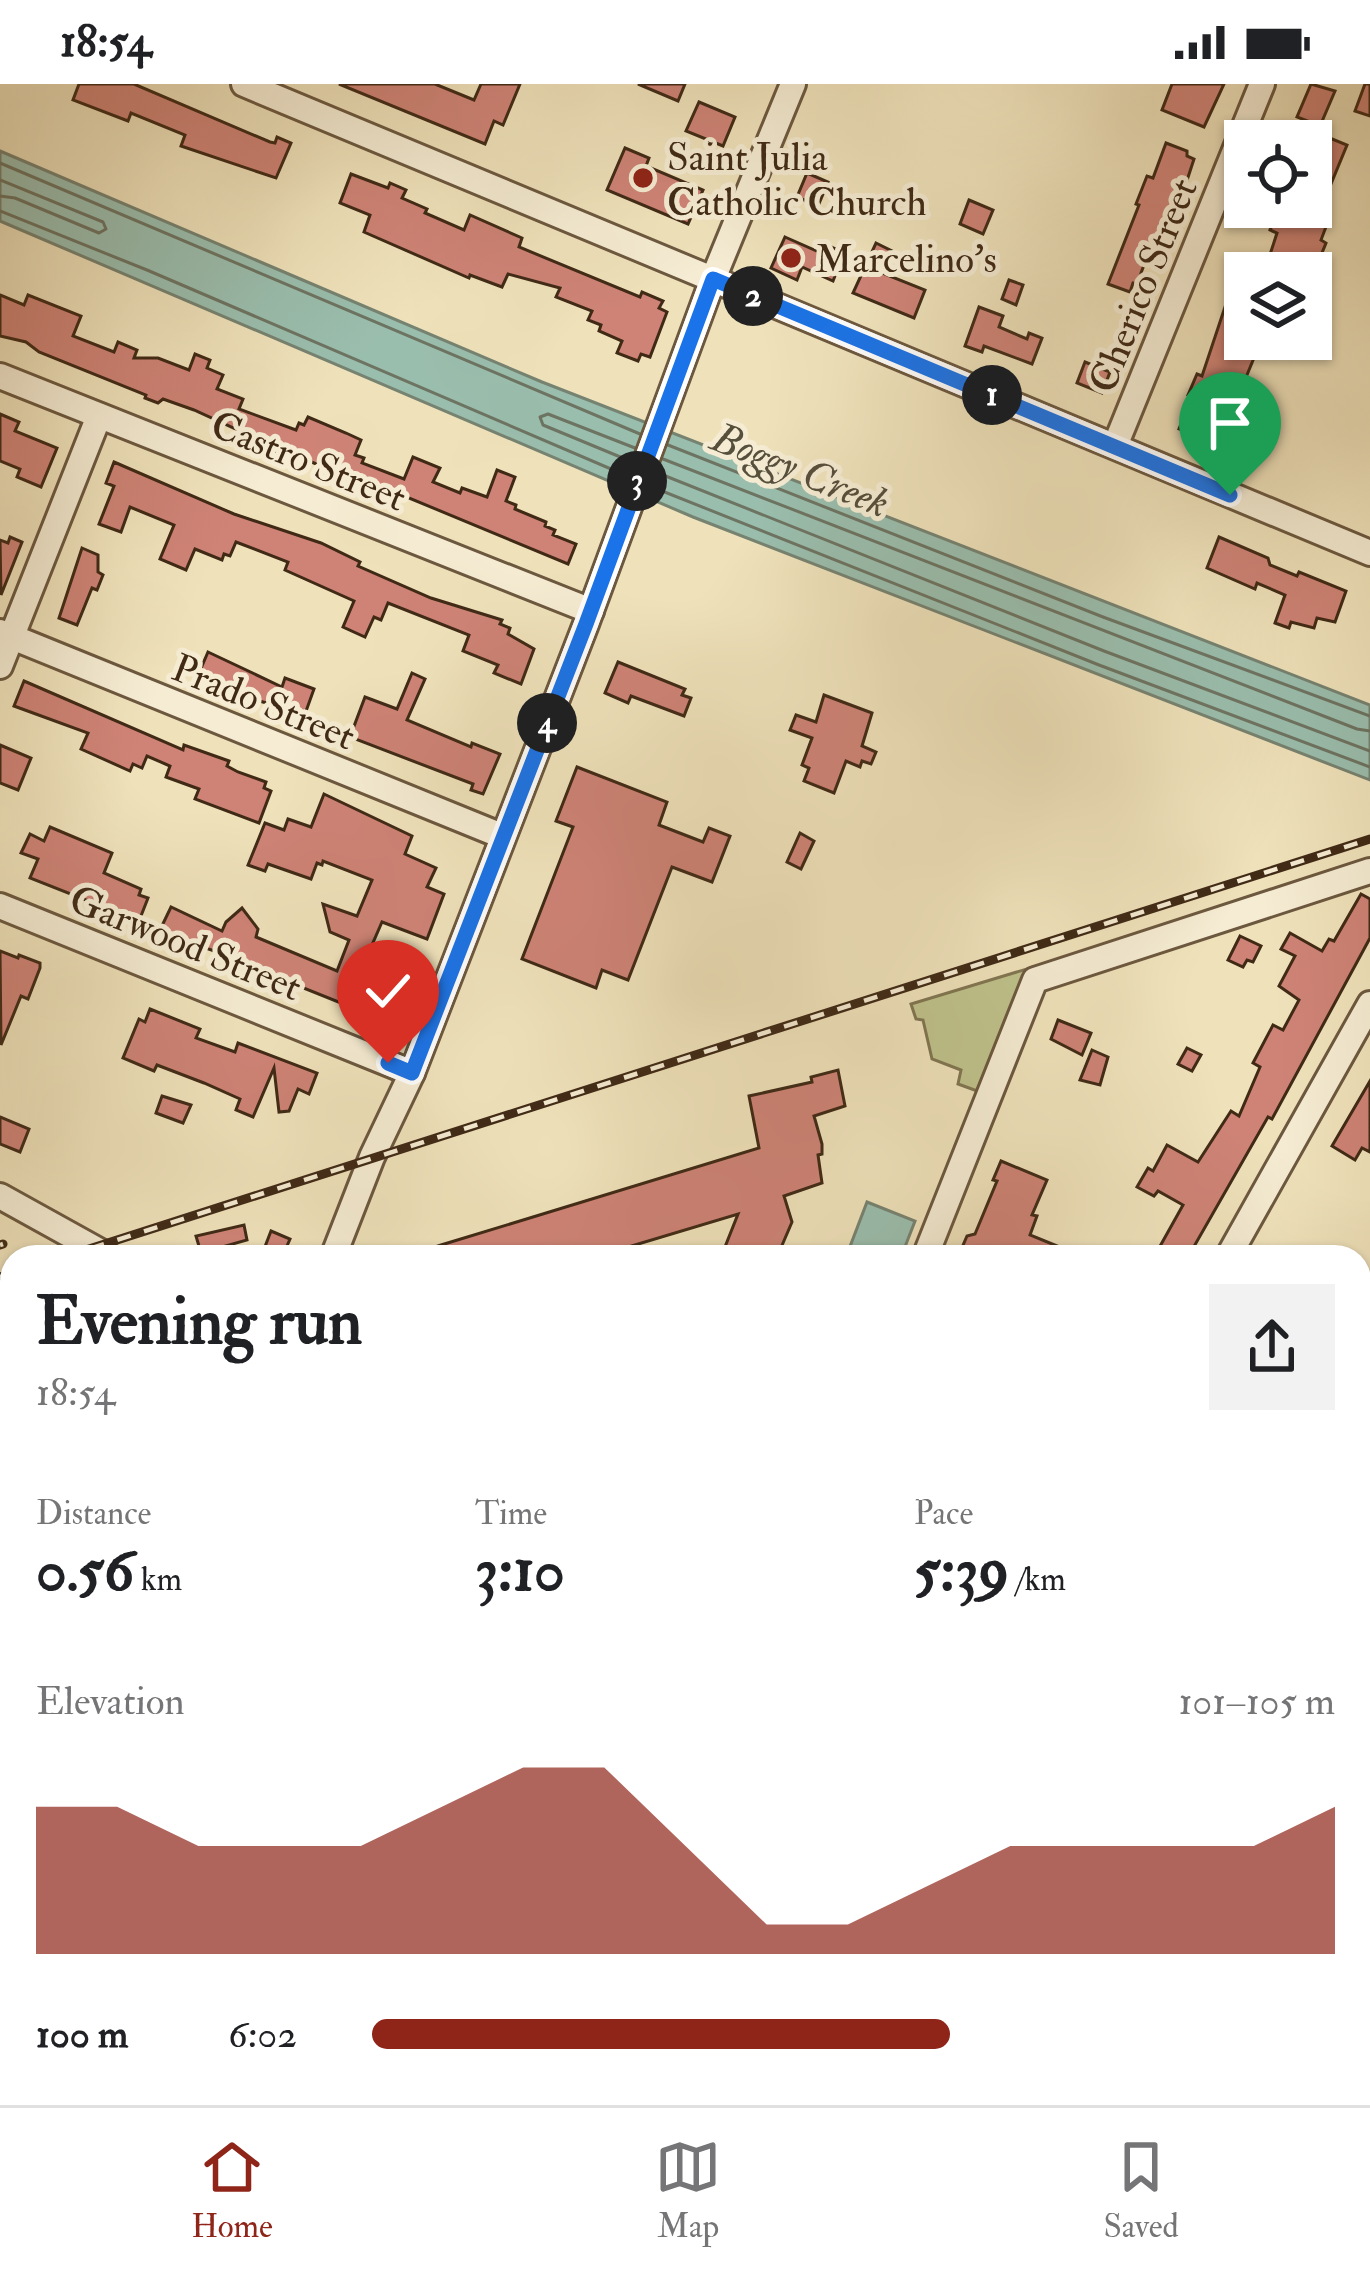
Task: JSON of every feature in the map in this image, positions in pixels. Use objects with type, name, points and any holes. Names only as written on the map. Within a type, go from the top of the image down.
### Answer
[{"type":"street","points":[[244,84],[1370,553]]},
{"type":"street","points":[[338,1245],[412,1073],[713,279],[793,84]]},
{"type":"street","name":"Cherico Street","points":[[1115,446],[1262,84]]},
{"type":"street","name":"Castro Street","points":[[0,376],[591,610]]},
{"type":"street","points":[[0,666],[6,634],[99,416]]},
{"type":"street","name":"Prado Street","points":[[6,634],[502,836]]},
{"type":"street","points":[[930,1245],[1035,980],[1370,871]]},
{"type":"street","name":"Garwood Street","points":[[0,906],[412,1073]]},
{"type":"street","points":[[1235,1245],[1370,1004]]},
{"type":"street","points":[[0,1196],[87,1245]]},
{"type":"green space","points":[[1030,968],[980,1092],[958,1084],[961,1070],[932,1059],[923,1020],[916,1019],[911,1004]]},
{"type":"water","points":[[0,151],[542,382],[1370,705],[1370,780],[693,517],[0,221]]},
{"type":"water","points":[[867,1202],[915,1221],[906,1245],[851,1245]]},
{"type":"building","points":[[79,84],[134,84],[270,142],[275,143],[277,137],[291,143],[276,178],[181,146],[185,135],[131,113],[128,121],[73,100]]},
{"type":"building","points":[[339,84],[435,84],[474,100],[481,84],[520,84],[503,125],[494,121],[485,144]]},
{"type":"building","points":[[638,84],[685,84],[678,101]]},
{"type":"building","points":[[1172,84],[1224,84],[1204,127],[1162,110]]},
{"type":"building","points":[[1311,84],[1335,91],[1323,120],[1297,117]]},
{"type":"building","points":[[1365,84],[1370,84],[1370,116],[1355,111]]},
{"type":"building","points":[[699,102],[735,117],[723,146],[686,131]]},
{"type":"building","points":[[1332,139],[1347,145],[1332,181]]},
{"type":"building","points":[[1166,143],[1194,159],[1174,220],[1169,218],[1159,246],[1152,243],[1130,292],[1108,284],[1147,176],[1153,178]]},
{"type":"building","name":"Saint Julia Catholic Church","points":[[625,148],[649,158],[646,166],[703,190],[688,224],[607,190]]},
{"type":"building","points":[[807,173],[828,182],[818,206],[797,197]]},
{"type":"building","points":[[351,174],[406,190],[402,198],[464,230],[470,215],[522,238],[519,247],[640,297],[642,292],[663,301],[659,308],[667,312],[650,357],[641,354],[638,361],[617,353],[622,341],[588,320],[592,311],[556,297],[560,288],[508,274],[502,287],[469,278],[364,232],[370,215],[340,203]]},
{"type":"building","points":[[969,200],[993,210],[983,234],[960,224]]},
{"type":"building","points":[[1326,228],[1321,240],[1326,243],[1322,252],[1271,252],[1277,233],[1270,230]]},
{"type":"building","points":[[785,237],[819,252],[823,243],[844,253],[833,281],[802,267],[797,280],[771,268]]},
{"type":"building","points":[[876,243],[892,251],[882,273],[925,290],[914,318],[853,293]]},
{"type":"building","points":[[1009,280],[1023,285],[1016,305],[1002,299]]},
{"type":"building","points":[[0,295],[24,305],[28,295],[81,316],[73,336],[114,352],[118,342],[137,350],[134,358],[158,358],[189,370],[195,354],[210,360],[207,368],[223,375],[217,389],[243,399],[239,409],[296,430],[308,417],[346,433],[361,440],[355,455],[364,458],[362,463],[404,479],[413,457],[440,468],[433,482],[460,493],[462,488],[487,497],[497,470],[515,477],[506,501],[546,522],[545,526],[555,530],[553,535],[576,544],[568,564],[385,488],[383,493],[277,447],[275,451],[262,447],[264,442],[194,410],[163,399],[158,403],[39,352],[26,342],[0,336]]},
{"type":"building","points":[[979,307],[1003,316],[999,327],[1027,339],[1029,333],[1042,338],[1032,364],[984,346],[982,352],[965,346]]},
{"type":"building","points":[[1224,310],[1224,360],[1253,360],[1240,392],[1260,402],[1246,438],[1225,427],[1218,444],[1179,429],[1197,374],[1202,376]]},
{"type":"building","points":[[1085,362],[1110,372],[1102,393],[1077,383]]},
{"type":"building","points":[[0,414],[19,422],[15,431],[57,448],[41,487],[17,477],[20,469],[0,461]]},
{"type":"building","points":[[114,462],[234,514],[321,543],[360,562],[358,566],[431,598],[502,620],[500,624],[510,628],[508,634],[534,649],[521,684],[494,673],[498,665],[463,651],[469,635],[388,603],[381,620],[374,617],[365,637],[343,627],[354,601],[285,570],[288,562],[236,542],[230,556],[224,554],[222,560],[195,549],[186,570],[160,559],[174,525],[130,507],[121,532],[99,524],[114,486],[106,483]]},
{"type":"building","points":[[10,537],[22,542],[1,595],[0,540],[8,543]]},
{"type":"building","points":[[1219,537],[1268,558],[1270,565],[1346,591],[1335,622],[1317,618],[1314,628],[1275,623],[1285,595],[1257,583],[1255,589],[1207,568]]},
{"type":"building","points":[[82,548],[98,555],[98,572],[103,575],[97,590],[92,588],[77,625],[59,618]]},
{"type":"building","points":[[208,652],[282,687],[285,678],[314,689],[305,714],[256,700],[199,673]]},
{"type":"building","points":[[618,662],[685,689],[682,695],[691,698],[684,716],[631,696],[628,703],[605,693]]},
{"type":"building","points":[[412,673],[425,679],[407,720],[500,754],[483,794],[471,790],[473,784],[350,737],[365,697],[397,709]]},
{"type":"building","points":[[24,681],[183,750],[184,745],[229,761],[227,766],[266,782],[264,788],[271,791],[259,823],[195,799],[199,789],[166,777],[170,766],[147,756],[142,768],[133,764],[130,771],[81,749],[88,733],[14,706]]},
{"type":"building","points":[[824,695],[872,713],[862,746],[876,752],[871,764],[862,761],[860,767],[846,761],[834,793],[804,781],[809,768],[802,765],[812,738],[790,730],[796,715],[816,722]]},
{"type":"building","points":[[0,745],[31,758],[18,790],[0,783]]},
{"type":"building","points":[[577,767],[667,802],[659,825],[703,842],[709,828],[730,836],[712,882],[672,867],[628,980],[602,970],[596,988],[522,959],[573,827],[556,821]]},
{"type":"building","points":[[324,794],[412,836],[405,854],[436,868],[427,887],[444,894],[427,939],[382,922],[346,1005],[252,964],[159,932],[171,907],[222,931],[242,908],[258,929],[256,937],[337,971],[349,940],[330,932],[323,904],[357,916],[372,880],[323,861],[317,863],[311,879],[268,864],[265,871],[248,865],[265,823],[284,830],[288,819],[311,827]]},
{"type":"building","points":[[50,827],[112,853],[104,873],[141,889],[139,895],[148,898],[139,921],[30,878],[38,859],[21,853],[30,834],[44,841]]},
{"type":"building","points":[[800,833],[814,841],[801,869],[787,862]]},
{"type":"building","points":[[1361,894],[1370,899],[1370,938],[1272,1119],[1268,1117],[1195,1245],[1161,1245],[1183,1205],[1158,1191],[1154,1196],[1137,1187],[1148,1168],[1153,1171],[1167,1145],[1198,1162],[1231,1111],[1239,1116],[1260,1067],[1253,1063],[1273,1025],[1283,1030],[1299,1000],[1279,986],[1295,956],[1281,949],[1290,933],[1322,951],[1329,939],[1334,941]]},
{"type":"building","points":[[1240,936],[1261,946],[1253,962],[1247,960],[1243,967],[1228,960]]},
{"type":"building","points":[[0,951],[40,963],[28,999],[21,996],[1,1045]]},
{"type":"building","points":[[378,984],[409,997],[397,1024],[365,1006]]},
{"type":"building","points":[[150,1009],[200,1029],[196,1038],[235,1052],[238,1043],[317,1073],[309,1094],[298,1089],[289,1111],[279,1112],[274,1068],[253,1117],[236,1110],[240,1099],[157,1065],[154,1071],[123,1058],[139,1019],[145,1022]]},
{"type":"building","points":[[1058,1020],[1091,1033],[1082,1055],[1051,1039]]},
{"type":"building","points":[[1187,1048],[1201,1055],[1192,1071],[1178,1064]]},
{"type":"building","points":[[1092,1050],[1108,1057],[1100,1085],[1080,1080]]},
{"type":"building","points":[[838,1070],[845,1106],[814,1116],[822,1144],[818,1155],[822,1183],[784,1196],[792,1222],[782,1245],[726,1245],[738,1214],[635,1245],[441,1245],[759,1148],[749,1096],[812,1082],[811,1077]]},
{"type":"building","points":[[1370,1081],[1370,1152],[1362,1148],[1355,1160],[1332,1146]]},
{"type":"building","points":[[162,1096],[191,1105],[183,1123],[156,1113]]},
{"type":"building","points":[[0,1117],[29,1129],[20,1152],[0,1144]]},
{"type":"building","points":[[1001,1161],[1047,1180],[1032,1215],[1037,1216],[1030,1235],[1055,1245],[963,1245],[967,1236],[975,1234],[997,1181],[993,1180]]},
{"type":"building","points":[[244,1225],[247,1240],[199,1245],[196,1236]]},
{"type":"building","points":[[271,1231],[290,1239],[287,1245],[266,1245]]},
{"type":"railway","points":[[101,1245],[1370,839]]},
{"type":"place","name":"Saint Julia Catholic Church","points":[[643,178]]},
{"type":"place","name":"Marcelino's","points":[[791,258]]},
{"type":"route","points":[[388,1063],[412,1073],[713,279],[1230,495]]},
{"type":"water label","name":"Boggy Creek","points":[[801,469]]}]
